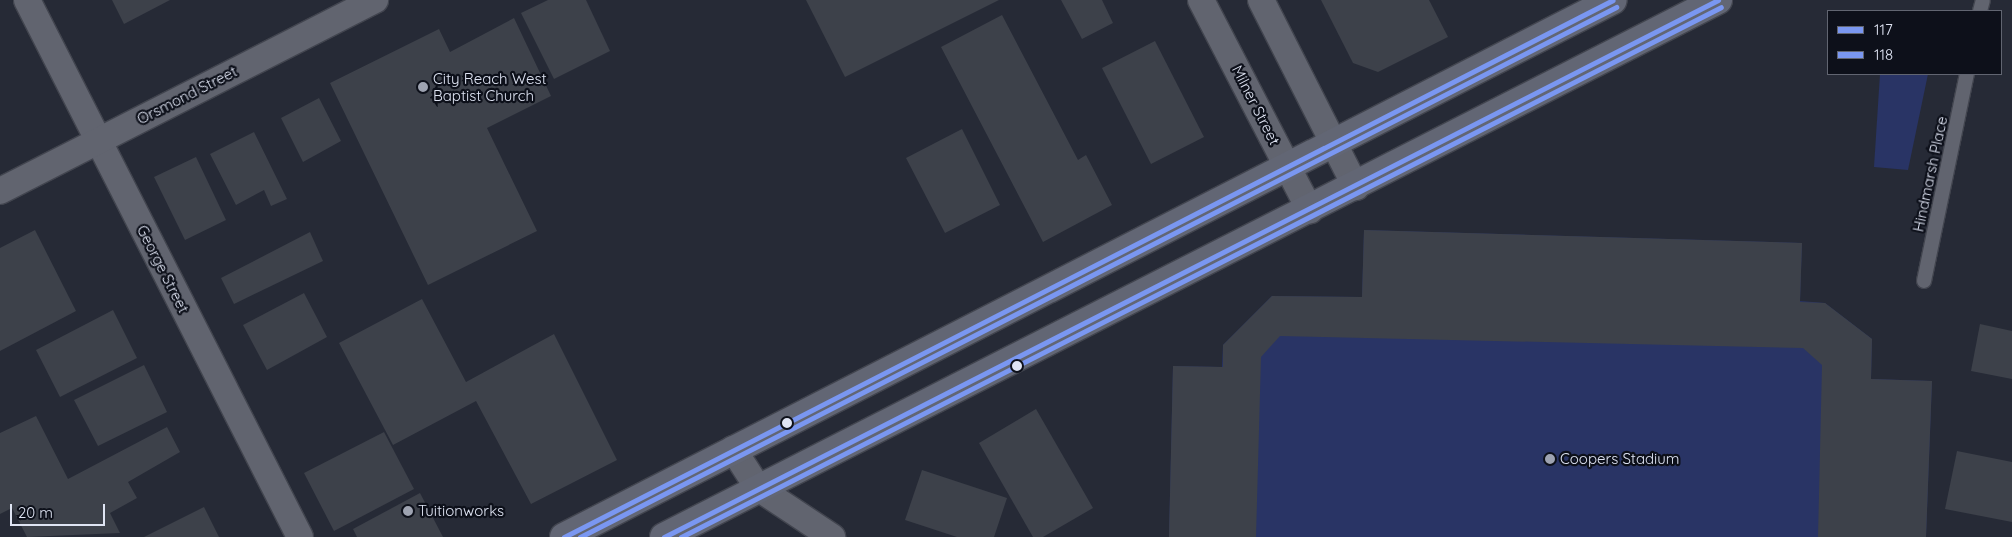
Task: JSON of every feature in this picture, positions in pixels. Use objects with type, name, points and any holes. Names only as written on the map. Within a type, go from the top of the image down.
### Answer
[{"type":"main road","points":[[564,537],[1613,0]]},
{"type":"main road","points":[[664,537],[1356,187],[1718,0]]},
{"type":"street","name":"George Street","points":[[27,0],[300,537]]},
{"type":"street","name":"Orsmond Street","points":[[0,191],[375,0]]},
{"type":"street","name":"Milner Street","points":[[1201,0],[1310,210]]},
{"type":"street","points":[[1261,0],[1356,187]]},
{"type":"street","points":[[733,449],[758,488],[832,537]]},
{"type":"lane","name":"Hindmarsh Place","points":[[1924,281],[1967,75]]},
{"type":"shaded area","points":[[1880,75],[1928,75],[1908,170],[1874,167]]},
{"type":"shaded area","name":"Coopers Stadium","points":[[1364,230],[1802,243],[1800,301],[1825,303],[1872,339],[1871,379],[1932,381],[1926,537],[1169,537],[1173,366],[1222,367],[1223,345],[1272,296],[1362,297]]},
{"type":"building","points":[[112,0],[170,0],[124,24]]},
{"type":"building","points":[[548,0],[586,0],[610,51],[554,79],[521,13]]},
{"type":"building","points":[[806,0],[999,0],[845,77]]},
{"type":"building","points":[[1061,0],[1102,0],[1113,23],[1082,39]]},
{"type":"building","points":[[1321,0],[1429,0],[1448,37],[1378,72],[1353,63]]},
{"type":"building","points":[[1002,15],[1078,160],[1086,155],[1112,205],[1043,242],[941,47]]},
{"type":"building","points":[[514,18],[551,96],[487,128],[537,231],[428,285],[330,83],[439,29],[450,52]]},
{"type":"building","points":[[1155,41],[1204,137],[1151,164],[1102,68]]},
{"type":"building","points":[[319,98],[341,141],[303,162],[281,118]]},
{"type":"building","points":[[962,129],[1000,205],[945,233],[906,158]]},
{"type":"building","points":[[254,132],[287,199],[271,206],[264,190],[236,205],[210,154]]},
{"type":"building","points":[[196,157],[226,220],[185,240],[154,177]]},
{"type":"building","points":[[35,230],[76,311],[0,351],[0,248]]},
{"type":"building","points":[[1364,230],[1802,243],[1800,302],[1825,303],[1872,339],[1871,379],[1932,381],[1926,537],[1818,537],[1822,365],[1803,348],[1280,336],[1261,357],[1256,537],[1169,537],[1173,366],[1223,367],[1223,345],[1272,296],[1362,297]]},
{"type":"building","points":[[310,232],[323,261],[234,304],[221,278]]},
{"type":"building","points":[[304,293],[327,337],[267,370],[243,325]]},
{"type":"building","points":[[422,299],[466,382],[554,334],[617,460],[531,504],[476,401],[393,445],[339,343]]},
{"type":"building","points":[[113,310],[137,358],[60,397],[36,350]]},
{"type":"building","points":[[1980,324],[2012,331],[2012,379],[1971,371]]},
{"type":"building","points":[[144,365],[167,412],[98,446],[74,400]]},
{"type":"building","points":[[1036,409],[1093,508],[1043,537],[1033,537],[979,443]]},
{"type":"building","points":[[36,416],[68,479],[167,427],[180,452],[128,482],[137,498],[110,513],[120,533],[27,537],[12,508],[0,514],[0,433]]},
{"type":"building","points":[[384,432],[414,489],[334,531],[304,473]]},
{"type":"building","points":[[1957,451],[2012,462],[2012,522],[1945,509]]},
{"type":"building","points":[[922,470],[1007,498],[994,537],[957,537],[905,520]]},
{"type":"building","name":"Tuitionworks","points":[[420,493],[443,537],[357,537],[353,529]]},
{"type":"building","points":[[204,507],[219,537],[144,537]]},
{"type":"transit line","name":"117","points":[[564,537],[1613,0]]},
{"type":"transit line","name":"117","points":[[664,537],[1718,0]]},
{"type":"transit line","name":"118","points":[[580,537],[1616,7]]},
{"type":"transit line","name":"118","points":[[681,537],[1721,7]]},
{"type":"place","name":"City Reach West Baptist Church","points":[[423,87]]},
{"type":"place","name":"Coopers Stadium","points":[[1550,459]]},
{"type":"place","name":"Tuitionworks","points":[[408,511]]}]
